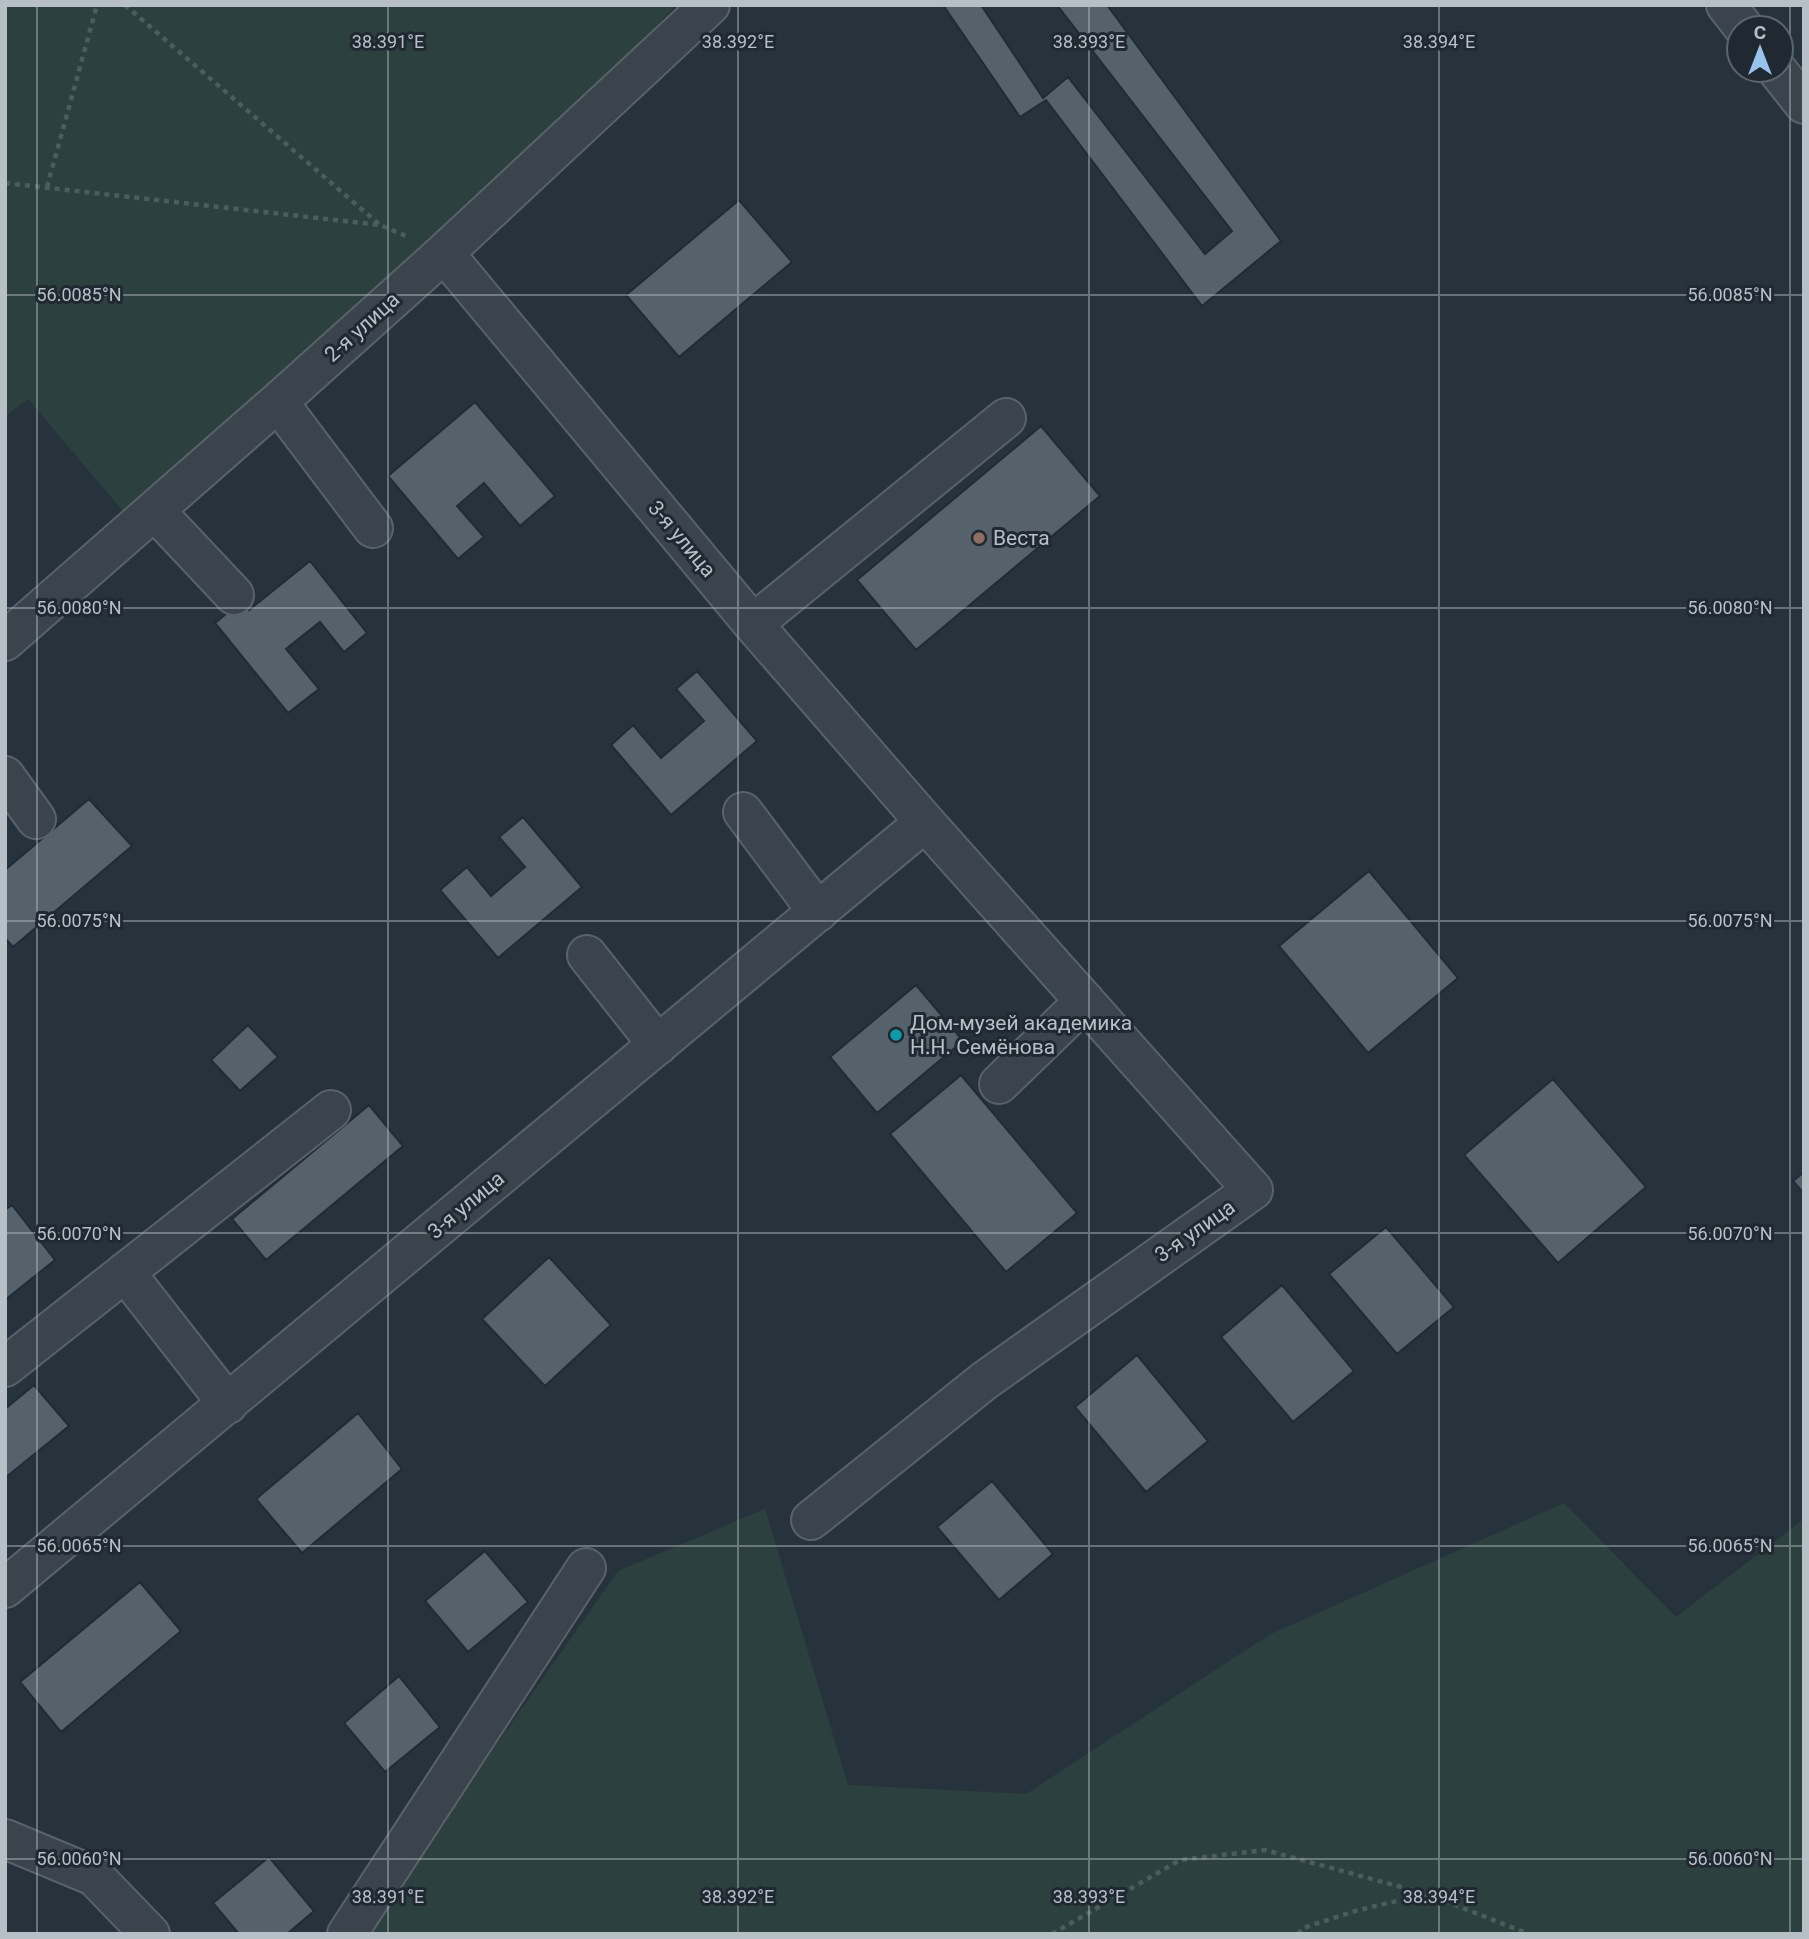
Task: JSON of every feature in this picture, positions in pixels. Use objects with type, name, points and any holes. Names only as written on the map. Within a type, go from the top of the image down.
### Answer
[{"type":"street","name":"2-я улица","points":[[5,641],[444,253],[710,5]]},
{"type":"street","points":[[1788,84],[1804,104]]},
{"type":"street","name":"3-я улица","points":[[444,253],[753,624],[925,822],[1253,1190],[984,1381],[811,1520]]},
{"type":"street","points":[[278,402],[373,528]]},
{"type":"street","points":[[753,624],[1006,418]]},
{"type":"street","points":[[155,511],[234,595]]},
{"type":"street","points":[[5,776],[36,819]]},
{"type":"street","points":[[743,812],[818,912]]},
{"type":"street","name":"3-я улица","points":[[5,1588],[925,822]]},
{"type":"street","points":[[587,955],[658,1045]]},
{"type":"street","points":[[999,1084],[1085,1001]]},
{"type":"street","points":[[5,1367],[331,1110]]},
{"type":"street","points":[[125,1272],[228,1404]]},
{"type":"street","points":[[347,1934],[586,1568]]},
{"type":"street","points":[[5,1839],[94,1876],[150,1934]]},
{"type":"path","points":[[47,187],[96,5]]},
{"type":"path","points":[[125,5],[380,225]]},
{"type":"path","points":[[5,183],[380,225],[444,253]]},
{"type":"path","points":[[1052,1934],[1180,1860],[1265,1850],[1427,1894],[1529,1934]]},
{"type":"path","points":[[1298,1934],[1303,1928],[1355,1911],[1427,1894]]},
{"type":"green space","points":[[5,5],[676,5],[444,253],[128,517],[28,399],[5,416]]},
{"type":"green space","points":[[1564,1503],[1676,1617],[1804,1519],[1804,1934],[364,1934],[618,1571],[765,1509],[848,1785],[1026,1794],[1269,1635]]},
{"type":"building","points":[[943,5],[981,5],[1043,98],[1068,77],[1205,254],[1232,231],[1057,5],[1107,5],[1281,241],[1202,306],[1046,100],[1020,117]]},
{"type":"building","points":[[739,200],[792,262],[679,357],[626,295]]},
{"type":"building","points":[[475,402],[555,496],[520,526],[484,483],[457,506],[484,537],[458,559],[388,476]]},
{"type":"building","name":"Веста","points":[[1041,426],[1100,496],[916,650],[857,580]]},
{"type":"building","points":[[310,561],[367,633],[344,652],[320,622],[286,649],[319,689],[288,713],[215,623],[242,601],[249,610]]},
{"type":"building","points":[[697,671],[757,741],[671,815],[611,745],[633,725],[661,758],[704,721],[676,689]]},
{"type":"building","points":[[89,799],[132,846],[13,947],[5,938],[5,870]]},
{"type":"building","points":[[523,817],[582,887],[498,958],[440,890],[467,867],[491,896],[525,867],[499,837]]},
{"type":"building","points":[[1369,871],[1458,978],[1368,1053],[1279,946]]},
{"type":"building","points":[[916,985],[963,1041],[877,1113],[830,1057]]},
{"type":"building","points":[[248,1025],[278,1057],[240,1091],[211,1060]]},
{"type":"building","points":[[961,1075],[1077,1213],[1006,1272],[890,1134]]},
{"type":"building","points":[[1553,1079],[1646,1187],[1558,1263],[1464,1155]]},
{"type":"building","points":[[369,1105],[403,1146],[266,1260],[232,1219]]},
{"type":"building","points":[[1804,1172],[1804,1194],[1793,1181]]},
{"type":"building","points":[[12,1205],[55,1260],[5,1300],[5,1210]]},
{"type":"building","points":[[1386,1227],[1454,1307],[1397,1354],[1329,1274]]},
{"type":"building","points":[[549,1257],[611,1325],[545,1386],[482,1319]]},
{"type":"building","points":[[1282,1285],[1354,1371],[1293,1422],[1221,1337]]},
{"type":"building","points":[[1137,1355],[1208,1441],[1146,1492],[1075,1407]]},
{"type":"building","points":[[34,1385],[69,1426],[5,1478],[5,1409]]},
{"type":"building","points":[[358,1413],[402,1469],[302,1553],[256,1499]]},
{"type":"building","points":[[992,1481],[1053,1554],[999,1600],[937,1527]]},
{"type":"building","points":[[485,1551],[528,1602],[468,1652],[425,1601]]},
{"type":"building","points":[[140,1582],[181,1631],[61,1732],[20,1682]]},
{"type":"building","points":[[399,1676],[440,1727],[385,1772],[344,1723]]},
{"type":"building","points":[[269,1857],[314,1911],[287,1934],[239,1934],[213,1903]]},
{"type":"place","name":"Веста","points":[[979,538]]},
{"type":"place","name":"Дом-музей академика Н.Н. Семёнова","points":[[896,1035]]}]
